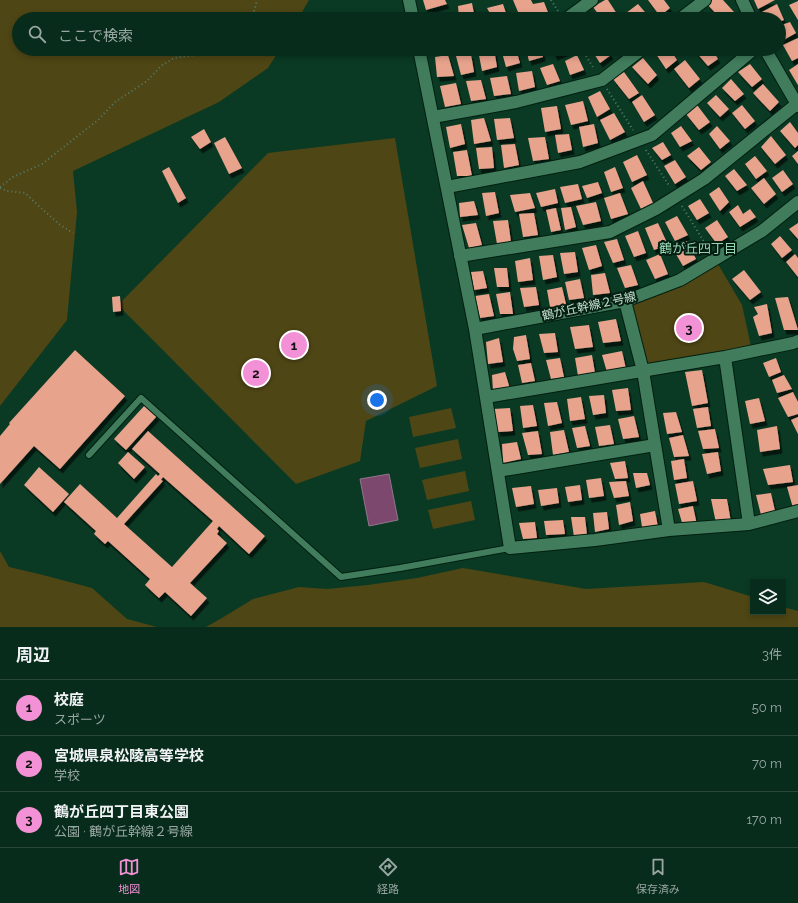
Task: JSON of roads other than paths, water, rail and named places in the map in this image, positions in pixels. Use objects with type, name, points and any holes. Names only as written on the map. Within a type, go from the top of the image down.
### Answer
[{"type":"street","points":[[409,0],[412,12]]},
{"type":"street","points":[[570,12],[592,0]]},
{"type":"street","points":[[689,12],[705,0]]},
{"type":"street","points":[[742,0],[748,12]]},
{"type":"street","points":[[420,56],[475,329],[510,548],[594,540],[669,530],[749,524],[798,510]]},
{"type":"street","points":[[432,117],[516,102],[602,80],[633,56]]},
{"type":"street","points":[[446,187],[580,162],[652,135],[746,56]]},
{"type":"street","points":[[460,256],[610,232],[656,209],[704,179],[798,105],[769,56]]},
{"type":"street","name":"鶴が丘幹線２号線","points":[[475,329],[625,301],[680,280],[762,231],[798,202]]},
{"type":"street","points":[[625,301],[643,371],[669,530]]},
{"type":"street","points":[[486,397],[796,344]]},
{"type":"street","points":[[725,357],[749,524]]},
{"type":"street","points":[[498,471],[655,445]]},
{"type":"lane","points":[[89,455],[141,398],[341,577],[510,548]]},
{"type":"place","name":"鶴が丘四丁目東公園","points":[[689,328]]},
{"type":"place","name":"校庭","points":[[294,345]]},
{"type":"place","name":"宮城県泉松陵高等学校","points":[[256,373]]},
{"type":"district","name":"鶴が丘四丁目","points":[[698,248]]}]
